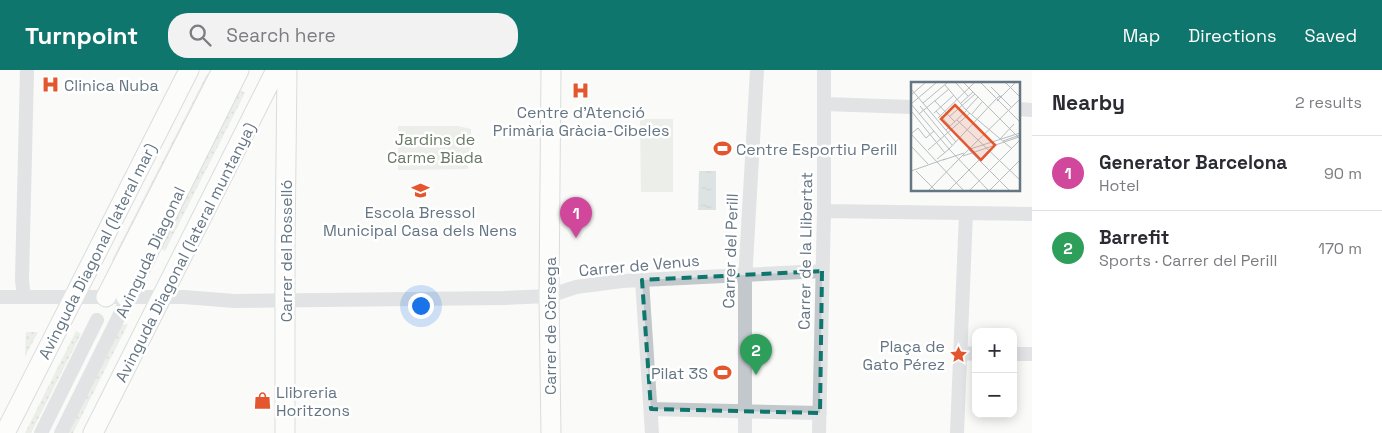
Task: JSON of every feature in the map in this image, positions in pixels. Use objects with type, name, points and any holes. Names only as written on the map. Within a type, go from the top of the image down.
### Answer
[{"type":"street","points":[[24,297],[22,280],[27,70]]},
{"type":"street","name":"Avinguda Diagonal (lateral mar)","points":[[5,433],[188,70]]},
{"type":"street","name":"Avinguda Diagonal","points":[[106,297],[222,70]]},
{"type":"street","name":"Avinguda Diagonal","points":[[61,433],[238,70]]},
{"type":"street","name":"Avinguda Diagonal (lateral muntanya)","points":[[93,433],[276,70]]},
{"type":"street","name":"Carrer del Rosselló","points":[[285,433],[287,70]]},
{"type":"street","name":"Carrer de Còrsega","points":[[551,70],[549,296],[551,433]]},
{"type":"street","name":"Carrer del Perill","points":[[744,433],[745,274],[757,70]]},
{"type":"street","name":"Carrer de la Llibertat","points":[[819,433],[824,211],[824,70]]},
{"type":"street","points":[[824,104],[911,106]]},
{"type":"street","points":[[1019,109],[1032,110]]},
{"type":"street","points":[[824,211],[1032,214]]},
{"type":"street","points":[[957,433],[966,213]]},
{"type":"street","name":"Carrer de Venus","points":[[0,297],[184,297],[234,301],[286,301],[549,296],[576,287],[642,280],[822,271]]},
{"type":"street","points":[[642,280],[652,433]]},
{"type":"street","name":"Avinguda Diagonal","points":[[41,433],[97,320]]},
{"type":"street","points":[[961,353],[972,354]]},
{"type":"street","points":[[1017,354],[1032,354]]},
{"type":"street","points":[[651,409],[820,413]]},
{"type":"highlighted area","points":[[822,271],[820,413],[651,409],[642,280]]},
{"type":"green space","points":[[207,74],[213,77],[117,262],[112,260]]},
{"type":"green space","points":[[240,90],[245,93],[165,251],[160,248]]},
{"type":"green space","points":[[640,119],[673,119],[673,192],[641,192]]},
{"type":"green space","name":"Jardins de Carme Biada","points":[[398,126],[458,126],[471,129],[471,155],[468,156],[468,169],[398,170]]},
{"type":"green space","points":[[128,324],[73,433],[66,433],[121,325]]},
{"type":"green space","points":[[76,331],[81,334],[31,433],[25,433]]},
{"type":"green space","points":[[26,332],[38,332],[25,357]]},
{"type":"water","points":[[699,171],[716,171],[716,210],[698,210]]},
{"type":"place","name":"Clinica Nuba","points":[[50,85]]},
{"type":"place","name":"Centre d'Atenció Primària Gràcia-Cibeles","points":[[581,91]]},
{"type":"place","name":"Centre Esportiu Perill","points":[[722,149]]},
{"type":"place","name":"Escola Bressol Municipal Casa dels Nens","points":[[420,190]]},
{"type":"place","name":"Generator Barcelona","points":[[576,238]]},
{"type":"place","name":"Plaça de Gato Pérez","points":[[959,355]]},
{"type":"place","name":"Pilat 3S","points":[[722,373]]},
{"type":"place","name":"Barrefit","points":[[756,375]]},
{"type":"place","name":"Llibreria Horitzons","points":[[262,401]]}]
